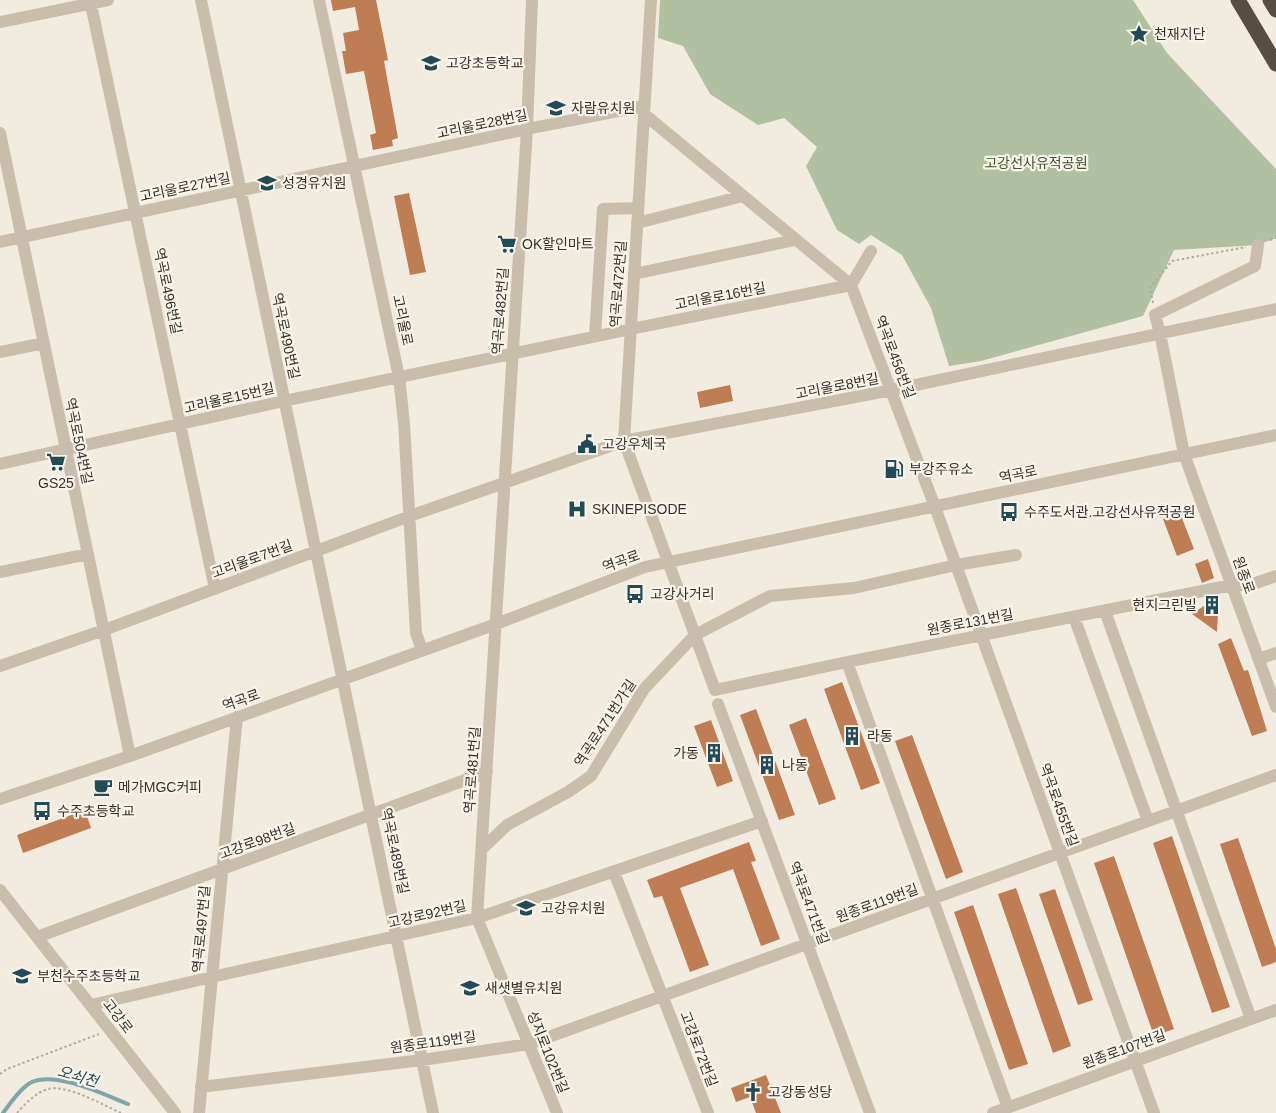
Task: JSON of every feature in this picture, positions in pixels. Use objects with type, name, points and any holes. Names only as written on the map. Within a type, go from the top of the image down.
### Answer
[{"type":"highway","points":[[1238,0],[1276,64]]},
{"type":"highway","points":[[1270,0],[1276,10]]},
{"type":"street","points":[[0,22],[108,0]]},
{"type":"street","name":"역곡로490번길","points":[[201,0],[284,401],[318,551],[343,678]]},
{"type":"street","name":"고리울로","points":[[319,0],[399,377],[404,423],[416,633],[422,650]]},
{"type":"street","name":"역곡로482번길","points":[[496,624],[527,129],[532,0]]},
{"type":"street","name":"역곡로472번길","points":[[651,0],[624,441],[668,562]]},
{"type":"street","name":"역곡로496번길","points":[[91,2],[215,589]]},
{"type":"street","name":"고리울로28번길","points":[[355,167],[527,129],[644,110]]},
{"type":"street","name":"역곡로456번길","points":[[644,110],[795,240],[851,285],[935,507]]},
{"type":"street","name":"역곡로504번길","points":[[0,133],[130,756]]},
{"type":"street","name":"고리울로27번길","points":[[0,242],[355,167]]},
{"type":"street","points":[[637,222],[743,196]]},
{"type":"street","points":[[595,336],[603,209],[638,208]]},
{"type":"street","points":[[634,274],[795,240]]},
{"type":"street","points":[[1155,315],[1255,266],[1258,245]]},
{"type":"street","points":[[851,285],[871,251]]},
{"type":"street","name":"고리울로16번길","points":[[399,377],[851,285]]},
{"type":"street","name":"고리울로8번길","points":[[410,516],[624,441],[892,390],[1276,309]]},
{"type":"street","name":"원종로","points":[[1155,315],[1184,454],[1276,707]]},
{"type":"street","points":[[0,352],[44,343]]},
{"type":"street","name":"고리울로15번길","points":[[0,464],[399,377]]},
{"type":"street","name":"역곡로","points":[[0,799],[130,756],[496,624],[645,567],[1276,435]]},
{"type":"street","name":"역곡로455번길","points":[[935,507],[1154,1113]]},
{"type":"street","name":"고리울로7번길","points":[[0,666],[104,630],[410,516]]},
{"type":"street","points":[[0,572],[88,554]]},
{"type":"street","points":[[668,562],[695,635],[770,596],[854,588],[956,565],[1016,555]]},
{"type":"street","name":"원종로131번길","points":[[695,635],[715,690],[982,635],[1232,586],[1250,585],[1276,576]]},
{"type":"street","points":[[1105,611],[1250,1019]]},
{"type":"street","points":[[1074,617],[1148,821]]},
{"type":"street","name":"역곡로481번길","points":[[478,918],[496,624]]},
{"type":"street","name":"역곡로471번가길","points":[[482,850],[507,825],[568,792],[591,776],[644,690],[695,635]]},
{"type":"street","points":[[1259,659],[1276,653]]},
{"type":"street","name":"원종로119번길","points":[[847,662],[933,899]]},
{"type":"street","name":"역곡로489번길","points":[[343,678],[433,1113]]},
{"type":"street","name":"역곡로471번길","points":[[718,704],[870,1113]]},
{"type":"street","name":"역곡로497번길","points":[[199,1113],[237,717]]},
{"type":"street","name":"고강로98번길","points":[[37,937],[487,772]]},
{"type":"street","name":"원종로119번길","points":[[201,1088],[422,1060],[529,1044],[1276,775]]},
{"type":"street","name":"고강로92번길","points":[[91,1005],[212,976],[478,918],[762,821]]},
{"type":"street","points":[[614,872],[662,996]]},
{"type":"street","name":"고강로","points":[[0,890],[175,1113]]},
{"type":"street","points":[[933,899],[1008,1108]]},
{"type":"street","name":"성지로102번길","points":[[478,918],[556,1113]]},
{"type":"street","name":"고강로72번길","points":[[662,996],[708,1113]]},
{"type":"street","name":"원종로107번길","points":[[993,1113],[1276,1010]]},
{"type":"path","points":[[1155,315],[1150,288],[1172,261],[1258,245],[1276,238]]},
{"type":"path","points":[[0,1074],[7,1069],[110,1030]]},
{"type":"path","points":[[17,1113],[27,1101],[47,1089],[61,1088],[122,1113]]},
{"type":"green space","name":"고강선사유적공원","points":[[660,0],[1133,0],[1167,53],[1276,169],[1276,238],[1258,245],[1174,250],[1143,316],[981,361],[949,366],[931,308],[902,255],[871,235],[859,244],[837,230],[806,166],[817,147],[784,118],[758,125],[710,94],[683,46],[658,38]]},
{"type":"building","points":[[331,0],[376,0],[388,60],[384,61],[398,138],[392,140],[393,146],[373,150],[370,135],[376,133],[364,71],[346,74],[342,51],[346,51],[343,33],[359,30],[355,7],[333,11]]},
{"type":"building","points":[[409,193],[426,272],[410,275],[394,196]]},
{"type":"building","points":[[730,385],[733,401],[700,408],[697,392]]},
{"type":"building","points":[[1180,513],[1194,549],[1177,556],[1163,519]]},
{"type":"building","points":[[1208,559],[1214,578],[1202,583],[1195,564]]},
{"type":"building","name":"현지그린빌","points":[[1219,596],[1217,632],[1192,614]]},
{"type":"building","points":[[1231,638],[1244,671],[1248,670],[1267,731],[1252,736],[1218,644]]},
{"type":"building","name":"라동","points":[[842,682],[880,783],[861,790],[824,689]]},
{"type":"building","name":"나동","points":[[756,709],[795,815],[779,820],[740,715]]},
{"type":"building","points":[[806,718],[836,799],[819,805],[789,725]]},
{"type":"building","name":"가동","points":[[711,720],[733,781],[717,787],[694,726]]},
{"type":"building","points":[[912,735],[963,872],[946,879],[895,741]]},
{"type":"building","points":[[85,810],[91,828],[23,853],[17,835]]},
{"type":"building","points":[[1172,836],[1230,1007],[1212,1013],[1153,843]]},
{"type":"building","points":[[1238,838],[1276,949],[1276,962],[1262,967],[1220,844]]},
{"type":"building","points":[[749,842],[756,861],[751,862],[780,939],[761,946],[733,869],[680,888],[709,965],[690,972],[662,896],[654,898],[647,880]]},
{"type":"building","points":[[1114,856],[1174,1029],[1154,1036],[1094,863]]},
{"type":"building","points":[[1016,888],[1071,1046],[1053,1053],[998,894]]},
{"type":"building","points":[[1055,889],[1093,1000],[1078,1005],[1039,894]]},
{"type":"building","points":[[973,905],[1028,1064],[1009,1070],[954,912]]},
{"type":"building","name":"고강동성당","points":[[766,1075],[781,1113],[756,1113],[750,1097],[736,1102],[731,1088]]},
{"type":"waterway","name":"오쇠천","points":[[3,1113],[28,1084],[42,1079],[67,1082],[94,1090],[128,1104]]},
{"type":"place","name":"천재지단","points":[[1139,34]]},
{"type":"place","name":"고강초등학교","points":[[431,63]]},
{"type":"place","name":"자람유치원","points":[[556,108]]},
{"type":"place","name":"성경유치원","points":[[267,183]]},
{"type":"place","name":"OK할인마트","points":[[507,244]]},
{"type":"place","name":"고강우체국","points":[[587,444]]},
{"type":"place","name":"GS25","points":[[56,462]]},
{"type":"place","name":"부강주유소","points":[[894,469]]},
{"type":"place","name":"SKINEPISODE","points":[[577,509]]},
{"type":"place","name":"수주도서관.고강선사유적공원","points":[[1009,512]]},
{"type":"place","name":"고강사거리","points":[[635,594]]},
{"type":"place","name":"현지그린빌","points":[[1212,605]]},
{"type":"place","name":"라동","points":[[852,736]]},
{"type":"place","name":"가동","points":[[714,753]]},
{"type":"place","name":"나동","points":[[767,765]]},
{"type":"place","name":"메가MGC커피","points":[[103,787]]},
{"type":"place","name":"수주초등학교","points":[[42,811]]},
{"type":"place","name":"고강유치원","points":[[526,908]]},
{"type":"place","name":"부천수주초등학교","points":[[22,976]]},
{"type":"place","name":"새샛별유치원","points":[[470,988]]},
{"type":"place","name":"고강동성당","points":[[753,1092]]}]
